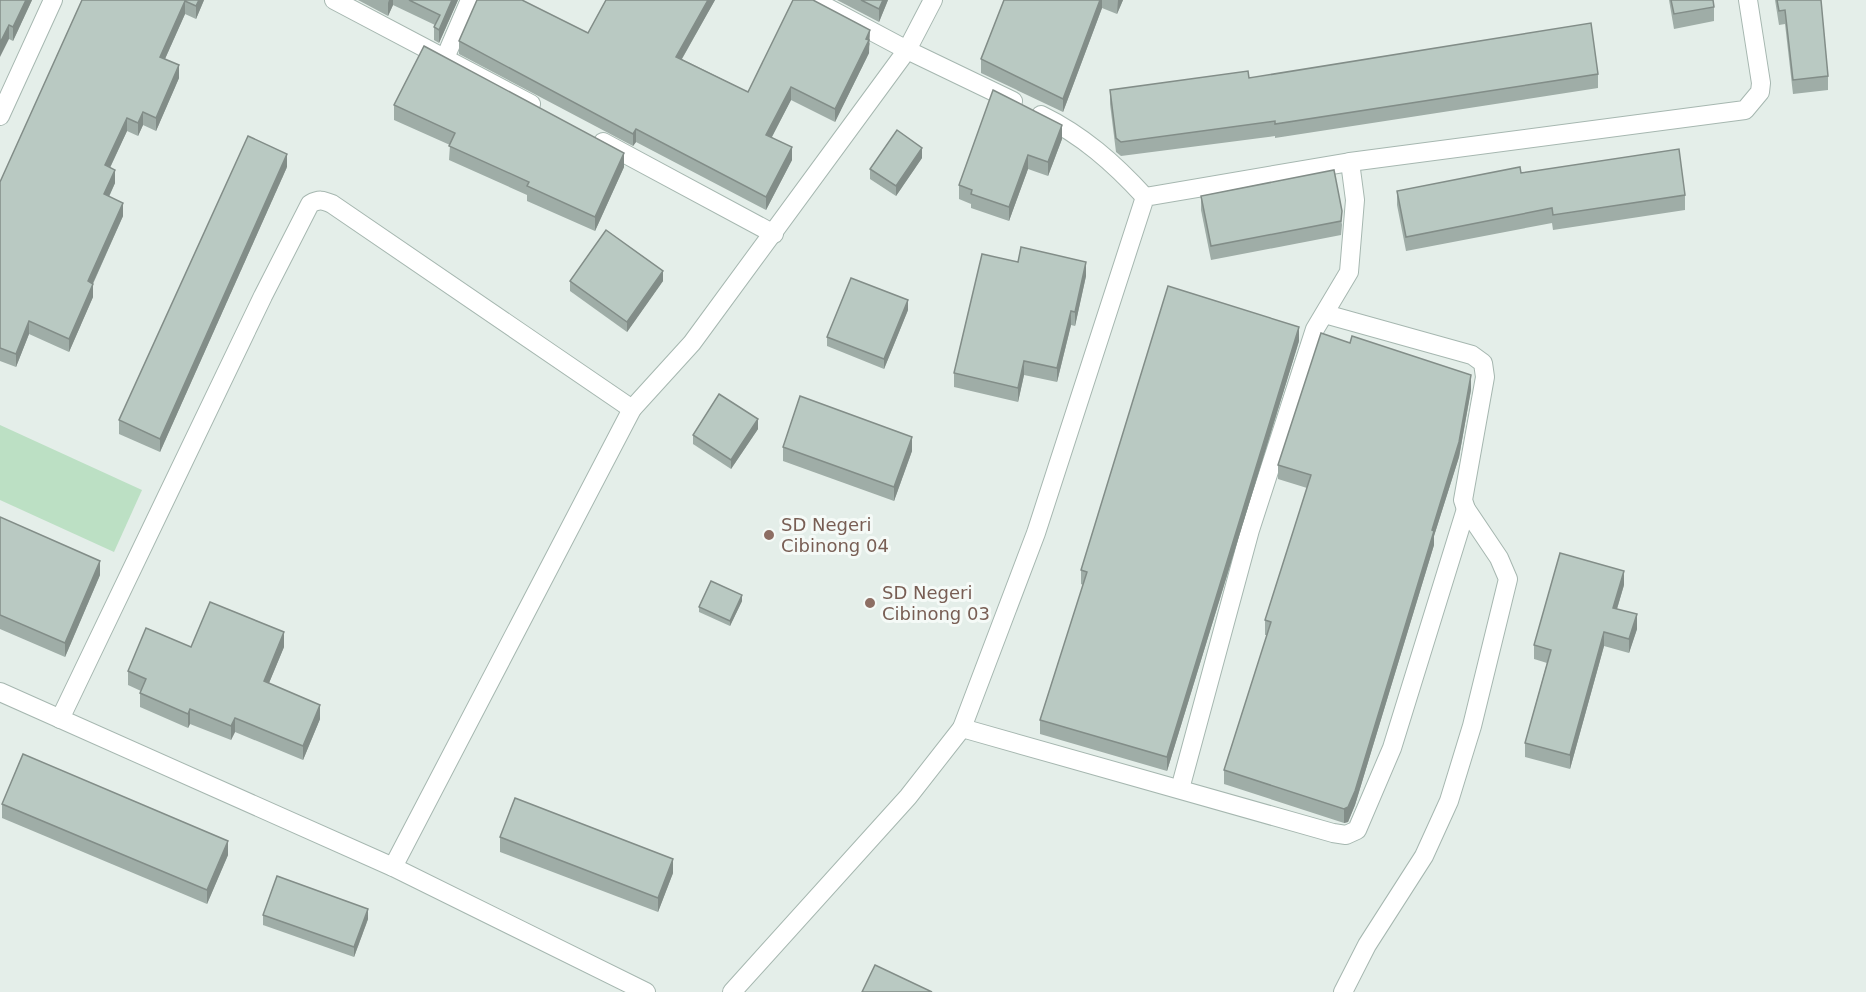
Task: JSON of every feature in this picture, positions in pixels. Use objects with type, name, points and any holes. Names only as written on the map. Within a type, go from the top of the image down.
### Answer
[{"type":"street","points":[[1,109],[53,0]]},
{"type":"street","points":[[334,0],[446,57],[550,114]]},
{"type":"street","points":[[446,57],[470,0]]},
{"type":"street","points":[[813,0],[907,50],[1063,126],[1110,161],[1145,196]]},
{"type":"street","points":[[393,867],[632,409],[692,343],[774,234],[907,50],[933,0]]},
{"type":"street","points":[[1145,196],[1350,162],[1745,110],[1756,100],[1761,83],[1748,0]]},
{"type":"street","points":[[592,136],[774,234]]},
{"type":"street","points":[[1180,789],[1250,530],[1315,329],[1349,272],[1355,200],[1350,162]]},
{"type":"street","points":[[732,992],[908,797],[962,728],[1039,524],[1145,196]]},
{"type":"street","points":[[60,719],[263,296],[310,204],[323,200],[332,204],[632,409]]},
{"type":"street","points":[[1325,314],[1472,355],[1483,363],[1485,377],[1463,500],[1466,509],[1499,558],[1508,579],[1460,768],[1435,833],[1367,945],[1342,992]]},
{"type":"street","points":[[962,728],[1333,833],[1346,835],[1357,831],[1392,748],[1466,509]]},
{"type":"street","points":[[0,692],[393,867],[646,992]]},
{"type":"green space","points":[[0,425],[142,490],[114,552],[0,500]]},
{"type":"building","points":[[0,0],[26,0],[13,27],[9,25],[0,43]]},
{"type":"building","points":[[82,0],[199,0],[196,6],[185,1],[160,57],[179,65],[156,118],[143,112],[138,123],[127,118],[105,165],[115,170],[104,194],[123,203],[88,281],[93,284],[69,339],[29,321],[16,354],[0,348],[0,182]]},
{"type":"building","points":[[409,0],[452,0],[439,30],[434,27],[440,15]]},
{"type":"building","points":[[477,0],[522,0],[588,33],[606,0],[708,0],[676,57],[748,92],[793,0],[813,0],[870,30],[866,39],[869,40],[835,109],[791,87],[766,135],[792,147],[766,197],[636,129],[633,134],[459,41]]},
{"type":"building","points":[[861,0],[883,0],[879,9]]},
{"type":"building","points":[[1004,0],[1100,0],[1063,99],[981,59]]},
{"type":"building","points":[[1671,0],[1713,0],[1714,7],[1674,14]]},
{"type":"building","points":[[1777,0],[1821,0],[1828,76],[1793,80],[1785,10],[1779,11]]},
{"type":"building","points":[[1591,23],[1598,74],[1275,124],[1275,121],[1121,142],[1116,138],[1110,90],[1248,71],[1249,78]]},
{"type":"building","points":[[424,46],[624,153],[595,217],[527,186],[529,182],[449,146],[455,133],[394,105]]},
{"type":"building","points":[[993,90],[1062,125],[1048,162],[1028,155],[1009,207],[971,194],[972,190],[959,185]]},
{"type":"building","points":[[897,130],[922,148],[896,186],[870,169]]},
{"type":"building","points":[[248,136],[287,154],[160,439],[119,420]]},
{"type":"building","points":[[1679,149],[1685,195],[1553,215],[1552,208],[1406,237],[1397,191],[1520,167],[1521,173]]},
{"type":"building","points":[[1334,170],[1342,211],[1341,221],[1211,246],[1201,196]]},
{"type":"building","points":[[606,230],[663,271],[627,322],[570,281]]},
{"type":"building","points":[[1021,247],[1086,262],[1075,312],[1071,311],[1057,368],[1024,361],[1018,388],[954,373],[982,254],[1018,262]]},
{"type":"building","points":[[851,278],[908,300],[884,359],[827,337]]},
{"type":"building","points":[[1168,286],[1299,327],[1167,757],[1040,720],[1087,572],[1081,570]]},
{"type":"building","points":[[1321,333],[1350,343],[1352,336],[1471,375],[1459,442],[1432,530],[1434,531],[1355,791],[1348,807],[1344,809],[1224,770],[1271,622],[1265,620],[1311,475],[1278,465]]},
{"type":"building","points":[[719,394],[758,419],[731,460],[693,435]]},
{"type":"building","points":[[800,396],[912,437],[894,487],[783,447]]},
{"type":"building","points":[[0,517],[100,561],[65,643],[0,615]]},
{"type":"building","points":[[1560,553],[1624,571],[1613,608],[1637,614],[1629,639],[1604,632],[1570,755],[1525,743],[1551,650],[1534,645]]},
{"type":"building","points":[[711,581],[742,595],[730,621],[699,607]]},
{"type":"building","points":[[210,602],[284,632],[264,681],[320,705],[303,746],[235,718],[231,726],[190,709],[188,714],[140,693],[146,679],[128,671],[146,628],[191,647]]},
{"type":"building","points":[[23,754],[228,841],[207,890],[2,804]]},
{"type":"building","points":[[515,798],[673,859],[658,898],[500,837]]},
{"type":"building","points":[[277,876],[368,909],[354,947],[263,915]]},
{"type":"building","points":[[875,965],[932,992],[862,992]]},
{"type":"place","name":"SD Negeri Cibinong 04","points":[[769,535]]},
{"type":"place","name":"SD Negeri Cibinong 03","points":[[870,603]]}]
